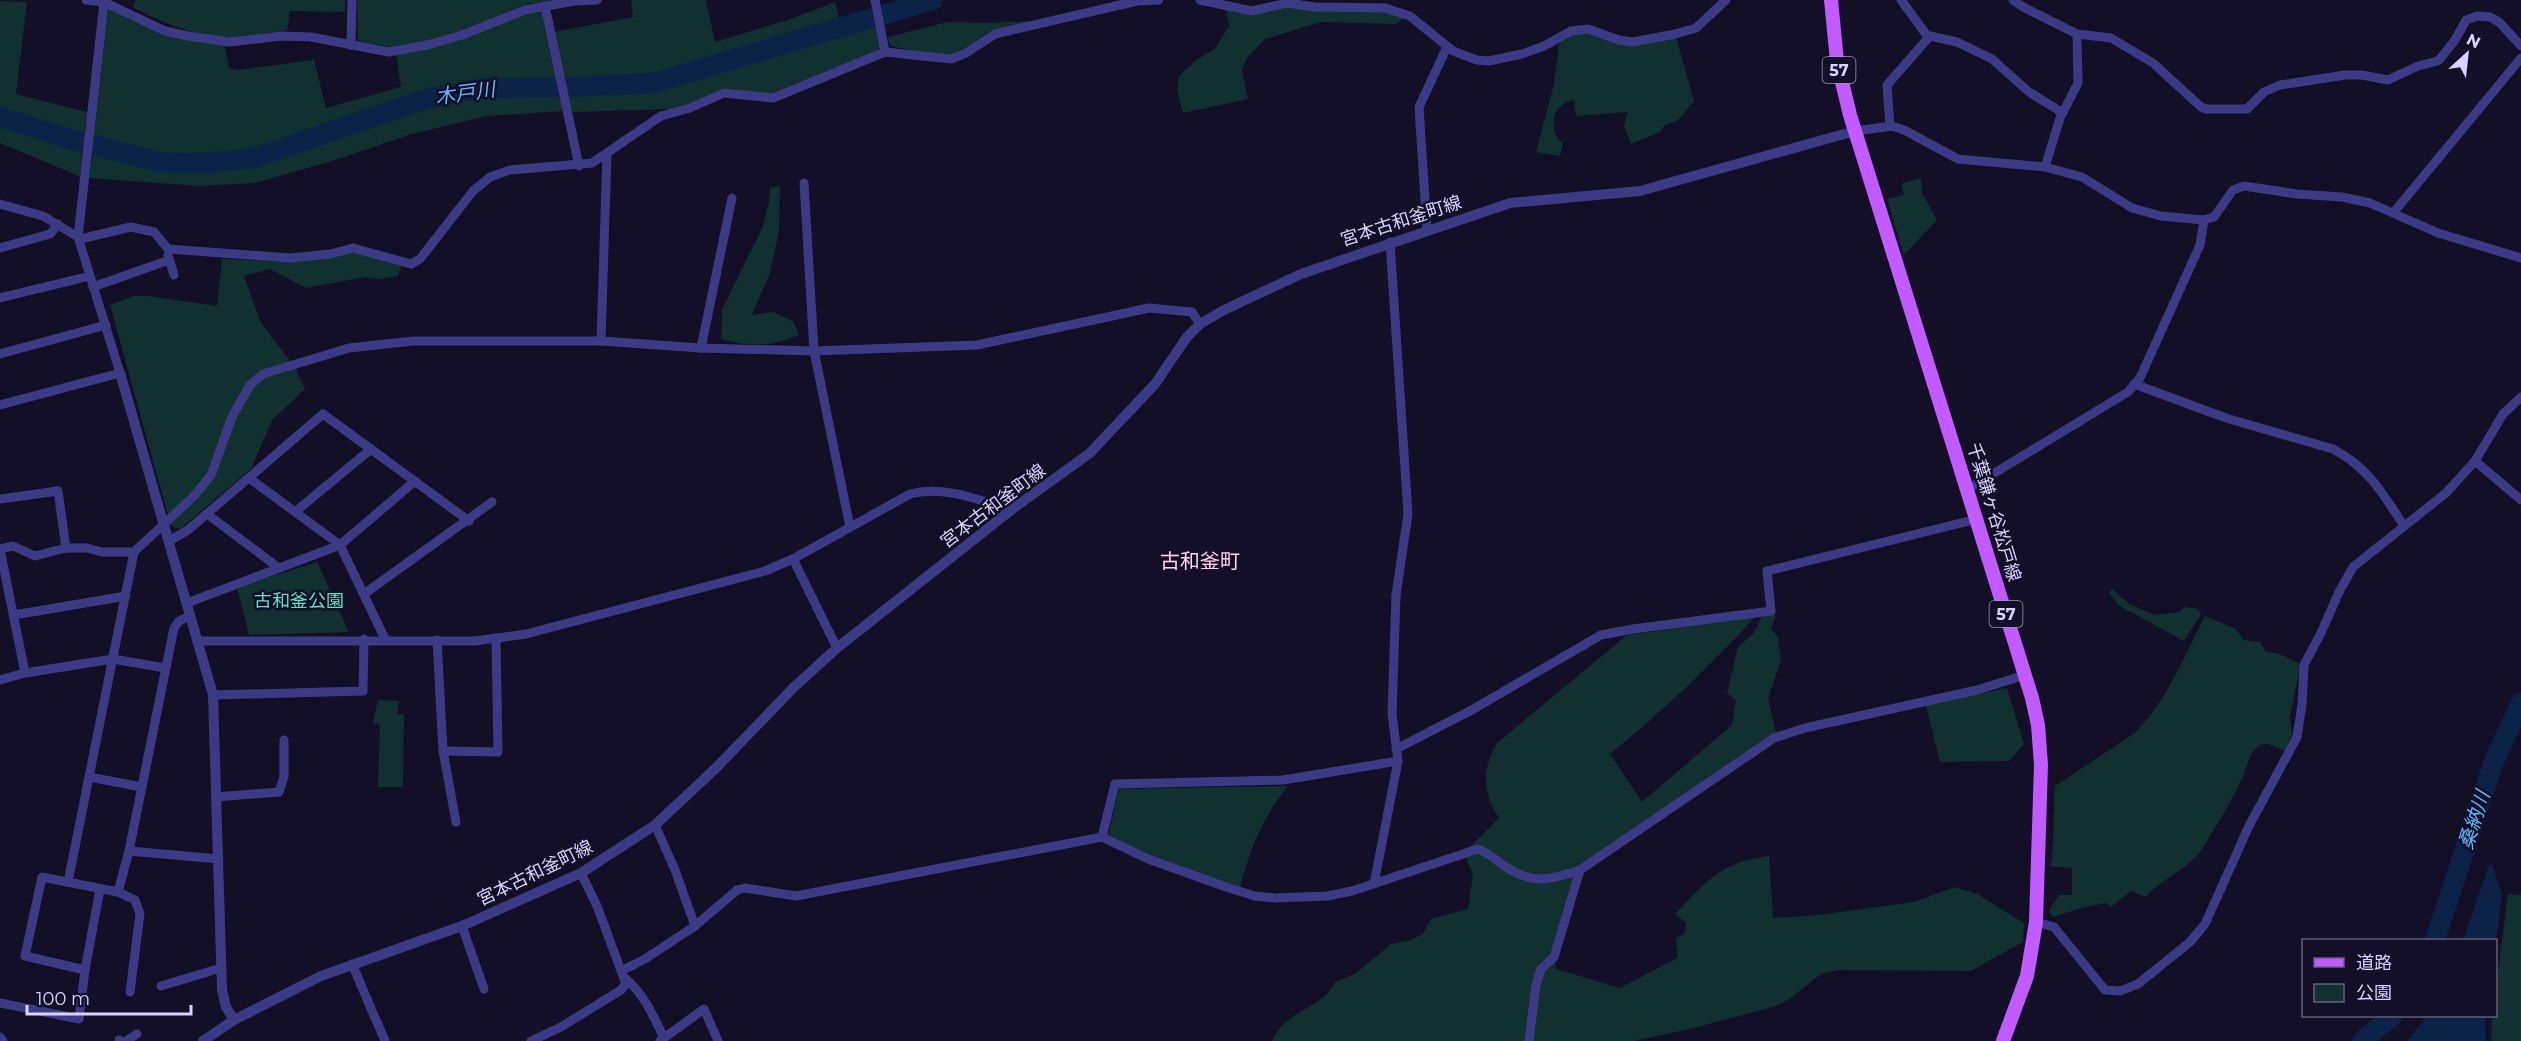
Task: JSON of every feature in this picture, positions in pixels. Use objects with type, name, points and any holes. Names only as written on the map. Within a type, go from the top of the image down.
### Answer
[{"type":"main road","name":"千葉鎌ヶ谷松戸線","points":[[1831,0],[1837,61],[1855,131],[1968,489],[2038,724],[2041,765],[2036,922],[2027,976],[2005,1036]]},
{"type":"street","points":[[86,0],[104,2],[165,31],[188,36],[229,42],[282,36],[311,37],[389,52],[427,45],[462,35],[525,10],[597,0]]},
{"type":"street","points":[[351,45],[352,0]]},
{"type":"street","points":[[875,0],[885,52]]},
{"type":"street","points":[[168,249],[290,258],[330,254],[353,248],[411,264],[420,260],[473,191],[490,177],[510,170],[579,166],[592,163],[661,116],[690,108],[724,93],[773,98],[885,52],[951,59],[966,53],[994,34],[1137,2],[1159,0]]},
{"type":"street","points":[[1200,0],[1252,11],[1287,3],[1315,7],[1385,8],[1410,16],[1447,47],[1477,60],[1489,61],[1544,46],[1571,31],[1588,29],[1619,40],[1650,40],[1696,28],[1726,0]]},
{"type":"street","points":[[1901,0],[1928,37],[1957,42],[1992,59],[2029,92],[2063,113]]},
{"type":"street","points":[[2013,0],[2077,34],[2111,38],[2153,63],[2195,103],[2206,109],[2247,110],[2264,92],[2289,83],[2345,75],[2362,75],[2388,80],[2418,66],[2439,60],[2466,21],[2477,16],[2490,17],[2499,22],[2521,46]]},
{"type":"street","points":[[104,2],[79,238],[213,695],[221,968],[223,998],[234,1020]]},
{"type":"street","points":[[545,6],[579,166]]},
{"type":"street","points":[[2045,168],[2063,113],[2078,83],[2077,34]]},
{"type":"street","points":[[1890,126],[1886,87],[1928,37]]},
{"type":"street","points":[[1426,230],[1419,107],[1447,47]]},
{"type":"street","points":[[2394,212],[2521,58]]},
{"type":"street","points":[[1855,131],[1890,126],[1904,130],[1958,159],[2045,168],[2082,177],[2132,208],[2161,216],[2204,220],[2214,217],[2233,190],[2244,186],[2297,194],[2342,197],[2370,203],[2438,233],[2521,258]]},
{"type":"street","name":"宮本古和釜町線","points":[[203,1041],[234,1020],[313,980],[462,926],[581,873],[655,825],[716,768],[794,687],[837,648],[1011,510],[1090,453],[1155,384],[1187,337],[1200,324],[1265,289],[1390,242],[1524,200],[1640,191],[1855,131]]},
{"type":"street","points":[[601,340],[607,154]]},
{"type":"street","points":[[804,183],[813,351],[850,527]]},
{"type":"street","points":[[701,348],[732,198]]},
{"type":"street","points":[[0,204],[43,216],[79,238],[131,226],[154,232],[168,249],[174,275]]},
{"type":"street","points":[[1968,489],[2128,392],[2140,378],[2200,245],[2204,220]]},
{"type":"street","points":[[0,248],[53,232],[58,224]]},
{"type":"street","points":[[1374,884],[1398,761],[1392,714],[1396,595],[1408,502],[1390,242]]},
{"type":"street","points":[[93,287],[169,260]]},
{"type":"street","points":[[0,298],[90,276]]},
{"type":"street","points":[[68,882],[134,552],[194,496],[211,475],[232,417],[250,385],[263,374],[349,348],[413,341],[601,340],[701,348],[813,351],[977,345],[1149,308],[1191,312],[1200,324]]},
{"type":"street","points":[[0,354],[105,325]]},
{"type":"street","points":[[0,405],[120,373]]},
{"type":"street","points":[[2134,384],[2208,411],[2340,453],[2370,476],[2404,526]]},
{"type":"street","points":[[2036,922],[2054,927],[2105,990],[2120,991],[2138,984],[2190,942],[2205,924],[2249,826],[2297,737],[2302,705],[2304,665],[2353,567],[2446,493],[2475,461],[2503,414],[2521,397]]},
{"type":"street","points":[[169,541],[189,531],[323,414],[469,520]]},
{"type":"street","points":[[295,512],[371,449]]},
{"type":"street","points":[[2475,461],[2521,500]]},
{"type":"street","points":[[249,478],[340,545],[385,639]]},
{"type":"street","points":[[187,603],[340,545],[415,481]]},
{"type":"street","points":[[198,641],[385,639],[475,641],[526,634],[765,571],[793,559],[910,494],[925,490],[969,496],[1011,510]]},
{"type":"street","points":[[0,499],[58,491],[66,548]]},
{"type":"street","points":[[364,594],[492,502]]},
{"type":"street","points":[[207,514],[279,568]]},
{"type":"street","points":[[1396,749],[1460,716],[1601,635],[1771,611],[1767,571],[1977,519]]},
{"type":"street","points":[[25,673],[0,549],[13,546],[35,556],[66,548],[87,548],[102,552],[134,552]]},
{"type":"street","points":[[793,559],[837,648]]},
{"type":"street","points":[[14,615],[126,596]]},
{"type":"street","points":[[118,892],[129,851],[174,628],[178,621],[190,616]]},
{"type":"street","points":[[443,751],[498,752],[496,638]]},
{"type":"street","points":[[213,695],[363,691],[364,639]]},
{"type":"street","points":[[437,640],[443,751],[456,822]]},
{"type":"street","points":[[0,680],[21,676],[25,673],[113,659],[165,668]]},
{"type":"street","points":[[624,975],[694,926],[737,890],[746,888],[796,896],[1102,837],[1148,859],[1256,896],[1275,898],[1327,896],[1374,884],[1478,849],[1487,852],[1509,870],[1529,877],[1548,880],[1580,870],[1774,738],[1804,728],[1977,690],[2025,675]]},
{"type":"street","points":[[216,797],[279,792],[284,777],[284,740]]},
{"type":"street","points":[[1102,837],[1114,784],[1282,780],[1398,761]]},
{"type":"street","points":[[89,777],[142,787]]},
{"type":"street","points":[[655,825],[675,870],[694,926]]},
{"type":"street","points":[[129,851],[219,859]]},
{"type":"street","points":[[1529,1041],[1536,985],[1541,969],[1554,957],[1580,870]]},
{"type":"street","points":[[531,1041],[561,1027],[621,990],[626,984],[597,906],[581,873]]},
{"type":"street","points":[[85,970],[25,956],[42,877],[118,892],[135,900],[140,914],[130,992]]},
{"type":"street","points":[[0,1003],[79,1019],[85,970],[100,889]]},
{"type":"street","points":[[462,926],[484,989]]},
{"type":"street","points":[[352,964],[385,1041]]},
{"type":"street","points":[[160,986],[221,968]]},
{"type":"street","points":[[624,975],[635,986],[652,1014],[662,1040],[704,1009],[718,1041]]},
{"type":"street","points":[[121,1041],[137,1034]]},
{"type":"street","points":[[0,1037],[3,1041]]},
{"type":"green space","points":[[136,0],[345,0],[345,12],[290,11],[287,30],[245,37],[220,38],[180,28],[154,18],[133,7]]},
{"type":"green space","points":[[357,0],[559,0],[527,4],[459,32],[427,41],[391,47],[358,41]]},
{"type":"green space","points":[[631,0],[706,0],[715,42],[791,19],[835,2],[840,24],[653,80],[565,86],[554,32],[633,17]]},
{"type":"green space","points":[[0,1],[27,2],[16,94],[87,112],[84,133],[0,110]]},
{"type":"green space","points":[[106,7],[164,34],[225,46],[229,68],[237,70],[314,60],[326,108],[401,87],[396,54],[527,14],[543,12],[557,82],[498,82],[454,87],[411,98],[300,138],[243,154],[198,159],[167,156],[92,140]]},
{"type":"green space","points":[[1288,7],[1385,11],[1404,18],[1396,24],[1321,22],[1265,39],[1247,58],[1242,70],[1248,99],[1183,113],[1177,91],[1179,76],[1195,61],[1215,49],[1229,26],[1226,9],[1249,13]]},
{"type":"green space","points":[[875,20],[880,46],[878,51],[770,94],[723,89],[689,106],[672,109],[571,112],[567,92],[654,87]]},
{"type":"green space","points":[[1037,21],[987,33],[965,48],[951,54],[936,55],[890,46],[888,37],[947,22]]},
{"type":"green space","points":[[1589,31],[1619,42],[1676,37],[1694,101],[1677,121],[1665,125],[1660,132],[1631,144],[1624,126],[1628,112],[1576,116],[1574,100],[1566,102],[1556,112],[1553,125],[1563,144],[1560,156],[1536,152],[1554,84],[1559,44],[1572,33]]},
{"type":"green space","points":[[485,93],[559,93],[564,111],[487,116],[412,134],[332,161],[255,183],[199,186],[89,178],[93,153],[139,163],[182,168],[204,169],[248,165],[279,158],[323,138],[383,117]]},
{"type":"green space","points":[[0,123],[82,148],[81,177],[0,143]]},
{"type":"green space","points":[[1921,178],[1922,193],[1937,220],[1904,255],[1887,199],[1904,195],[1901,184]]},
{"type":"green space","points":[[780,186],[779,232],[770,273],[752,315],[773,312],[793,321],[799,335],[769,344],[742,343],[721,339],[722,310],[763,226],[770,187]]},
{"type":"green space","points":[[354,250],[401,266],[398,276],[381,279],[366,277],[306,288],[270,269],[244,276],[260,321],[295,368],[305,389],[272,420],[251,469],[180,529],[171,526],[110,305],[134,296],[148,296],[217,306],[222,259],[291,262]]},
{"type":"green space","name":"古和釜公園","points":[[317,562],[349,632],[249,635],[237,587]]},
{"type":"green space","points":[[2112,589],[2129,604],[2155,615],[2179,612],[2185,607],[2198,609],[2201,614],[2184,641],[2118,605],[2109,592]]},
{"type":"green space","points":[[1773,608],[1776,617],[1771,628],[1778,638],[1781,660],[1768,698],[1776,733],[1579,866],[1555,959],[1556,969],[1620,988],[1677,958],[1676,938],[1685,933],[1686,923],[1675,914],[1706,883],[1726,868],[1769,856],[1773,918],[1818,915],[1914,902],[1955,887],[1977,894],[2024,923],[2023,942],[1971,971],[1838,970],[1821,974],[1788,1000],[1776,1006],[1690,1029],[1633,1041],[1272,1041],[1286,1022],[1321,1000],[1335,982],[1355,974],[1391,944],[1408,941],[1423,934],[1431,919],[1468,909],[1473,874],[1464,853],[1499,818],[1489,799],[1486,781],[1489,762],[1497,743],[1627,635],[1755,617],[1685,688],[1610,754],[1642,802],[1732,725],[1736,700],[1727,693],[1738,647],[1754,633],[1762,616]]},
{"type":"green space","points":[[2205,616],[2236,629],[2243,640],[2260,642],[2266,652],[2277,653],[2301,664],[2290,716],[2292,735],[2285,751],[2266,744],[2256,748],[2243,777],[2204,846],[2191,861],[2146,897],[2131,891],[2111,907],[2107,903],[2053,917],[2049,911],[2059,895],[2072,895],[2072,868],[2050,866],[2055,786],[2136,732],[2166,692]]},
{"type":"green space","points":[[2007,688],[2024,744],[2009,761],[1940,762],[1926,705]]},
{"type":"green space","points":[[378,700],[399,701],[397,714],[404,714],[403,787],[378,787],[380,725],[373,723]]},
{"type":"green space","points":[[1288,786],[1258,834],[1240,887],[1149,856],[1108,837],[1119,789]]},
{"type":"green space","points":[[2508,894],[2521,895],[2521,1041],[2491,1041],[2492,1017],[2497,1017],[2497,980]]},
{"type":"water","points":[[2489,865],[2492,865],[2502,894],[2496,939],[2463,939]]},
{"type":"water","points":[[2426,1017],[2485,1017],[2486,1041],[2407,1041]]},
{"type":"waterway","name":"木戸川","points":[[0,117],[70,139],[159,162],[202,163],[254,158],[428,98],[482,88],[653,83],[933,0]]},
{"type":"waterway","name":"桑納川","points":[[2435,939],[2494,761],[2521,703]]},
{"type":"waterway","name":"桑納川","points":[[2362,1041],[2391,1017]]},
{"type":"district","name":"古和釜町","points":[[1200,561]]}]
